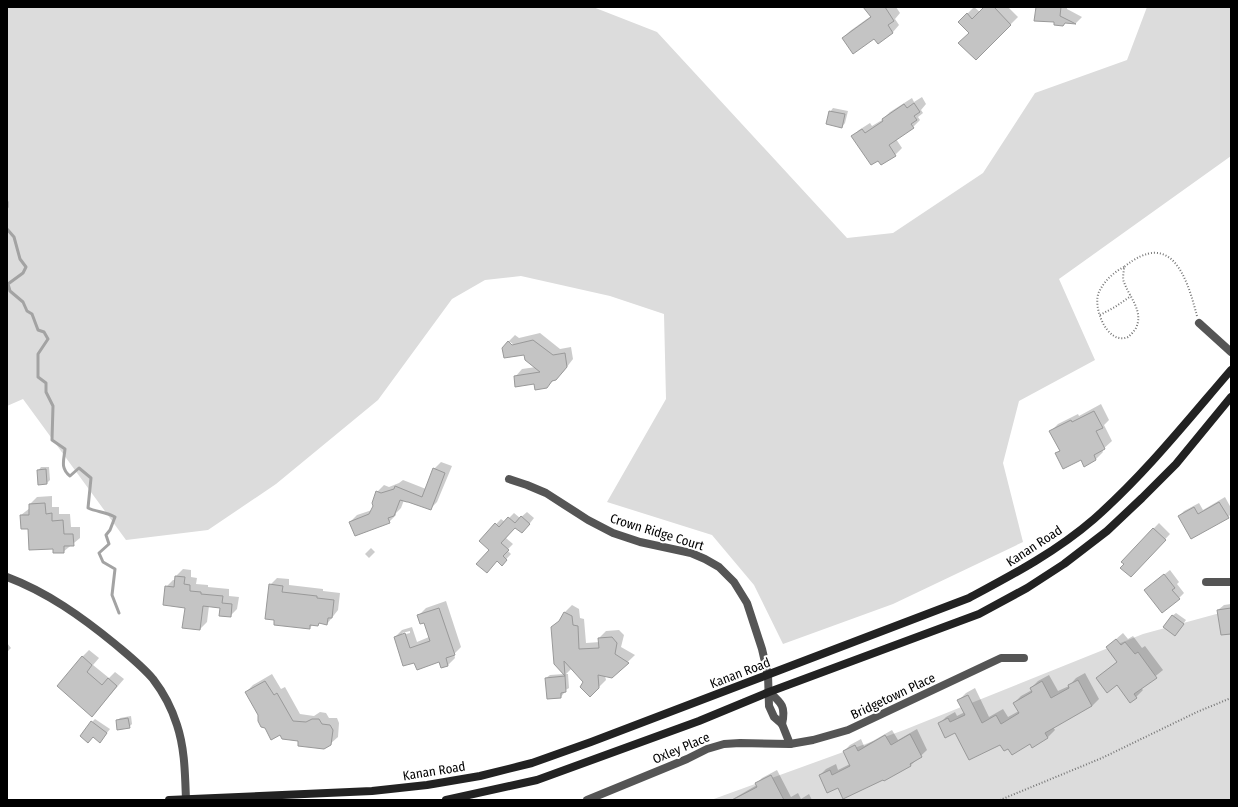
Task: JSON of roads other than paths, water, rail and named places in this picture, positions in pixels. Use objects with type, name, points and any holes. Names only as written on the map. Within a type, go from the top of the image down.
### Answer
[{"type":"main road","name":"Kanan Road","points":[[169,800],[372,791],[427,785],[480,776],[532,763],[969,598],[1015,574],[1053,550],[1093,520],[1130,486],[1231,370]]},
{"type":"main road","points":[[446,800],[537,780],[692,724],[769,692],[978,614],[1027,588],[1052,572],[1107,531],[1176,464],[1231,397]]},
{"type":"street","points":[[1199,323],[1231,352]]},
{"type":"street","name":"Crown Ridge Court","points":[[509,479],[546,493],[588,520],[613,533],[640,542],[690,552],[705,558],[719,567],[734,582],[747,603],[762,649],[768,675],[769,692]]},
{"type":"street","points":[[7,577],[49,596],[85,620],[141,666],[153,680],[164,695],[177,725],[184,755],[186,799]]},
{"type":"street","points":[[1206,582],[1231,582]]},
{"type":"street","name":"Bridgetown Place","points":[[790,744],[813,740],[848,730],[1001,658],[1024,658]]},
{"type":"street","points":[[769,692],[769,706],[774,717],[782,724],[790,744]]},
{"type":"street","name":"Oxley Place","points":[[587,800],[687,759],[707,749],[724,744],[790,744]]},
{"type":"waterway","points":[[7,202],[7,207]]},
{"type":"waterway","points":[[7,229],[14,237],[20,259],[26,267],[23,273],[8,284],[10,291],[23,302],[27,311],[32,314],[38,330],[44,332],[48,339],[38,354],[38,377],[46,383],[46,392],[53,406],[52,440],[65,449],[63,464],[65,470],[70,476],[79,468],[91,478],[88,508],[115,517],[110,530],[106,535],[109,544],[99,553],[103,562],[115,569],[112,595],[119,613]]}]
